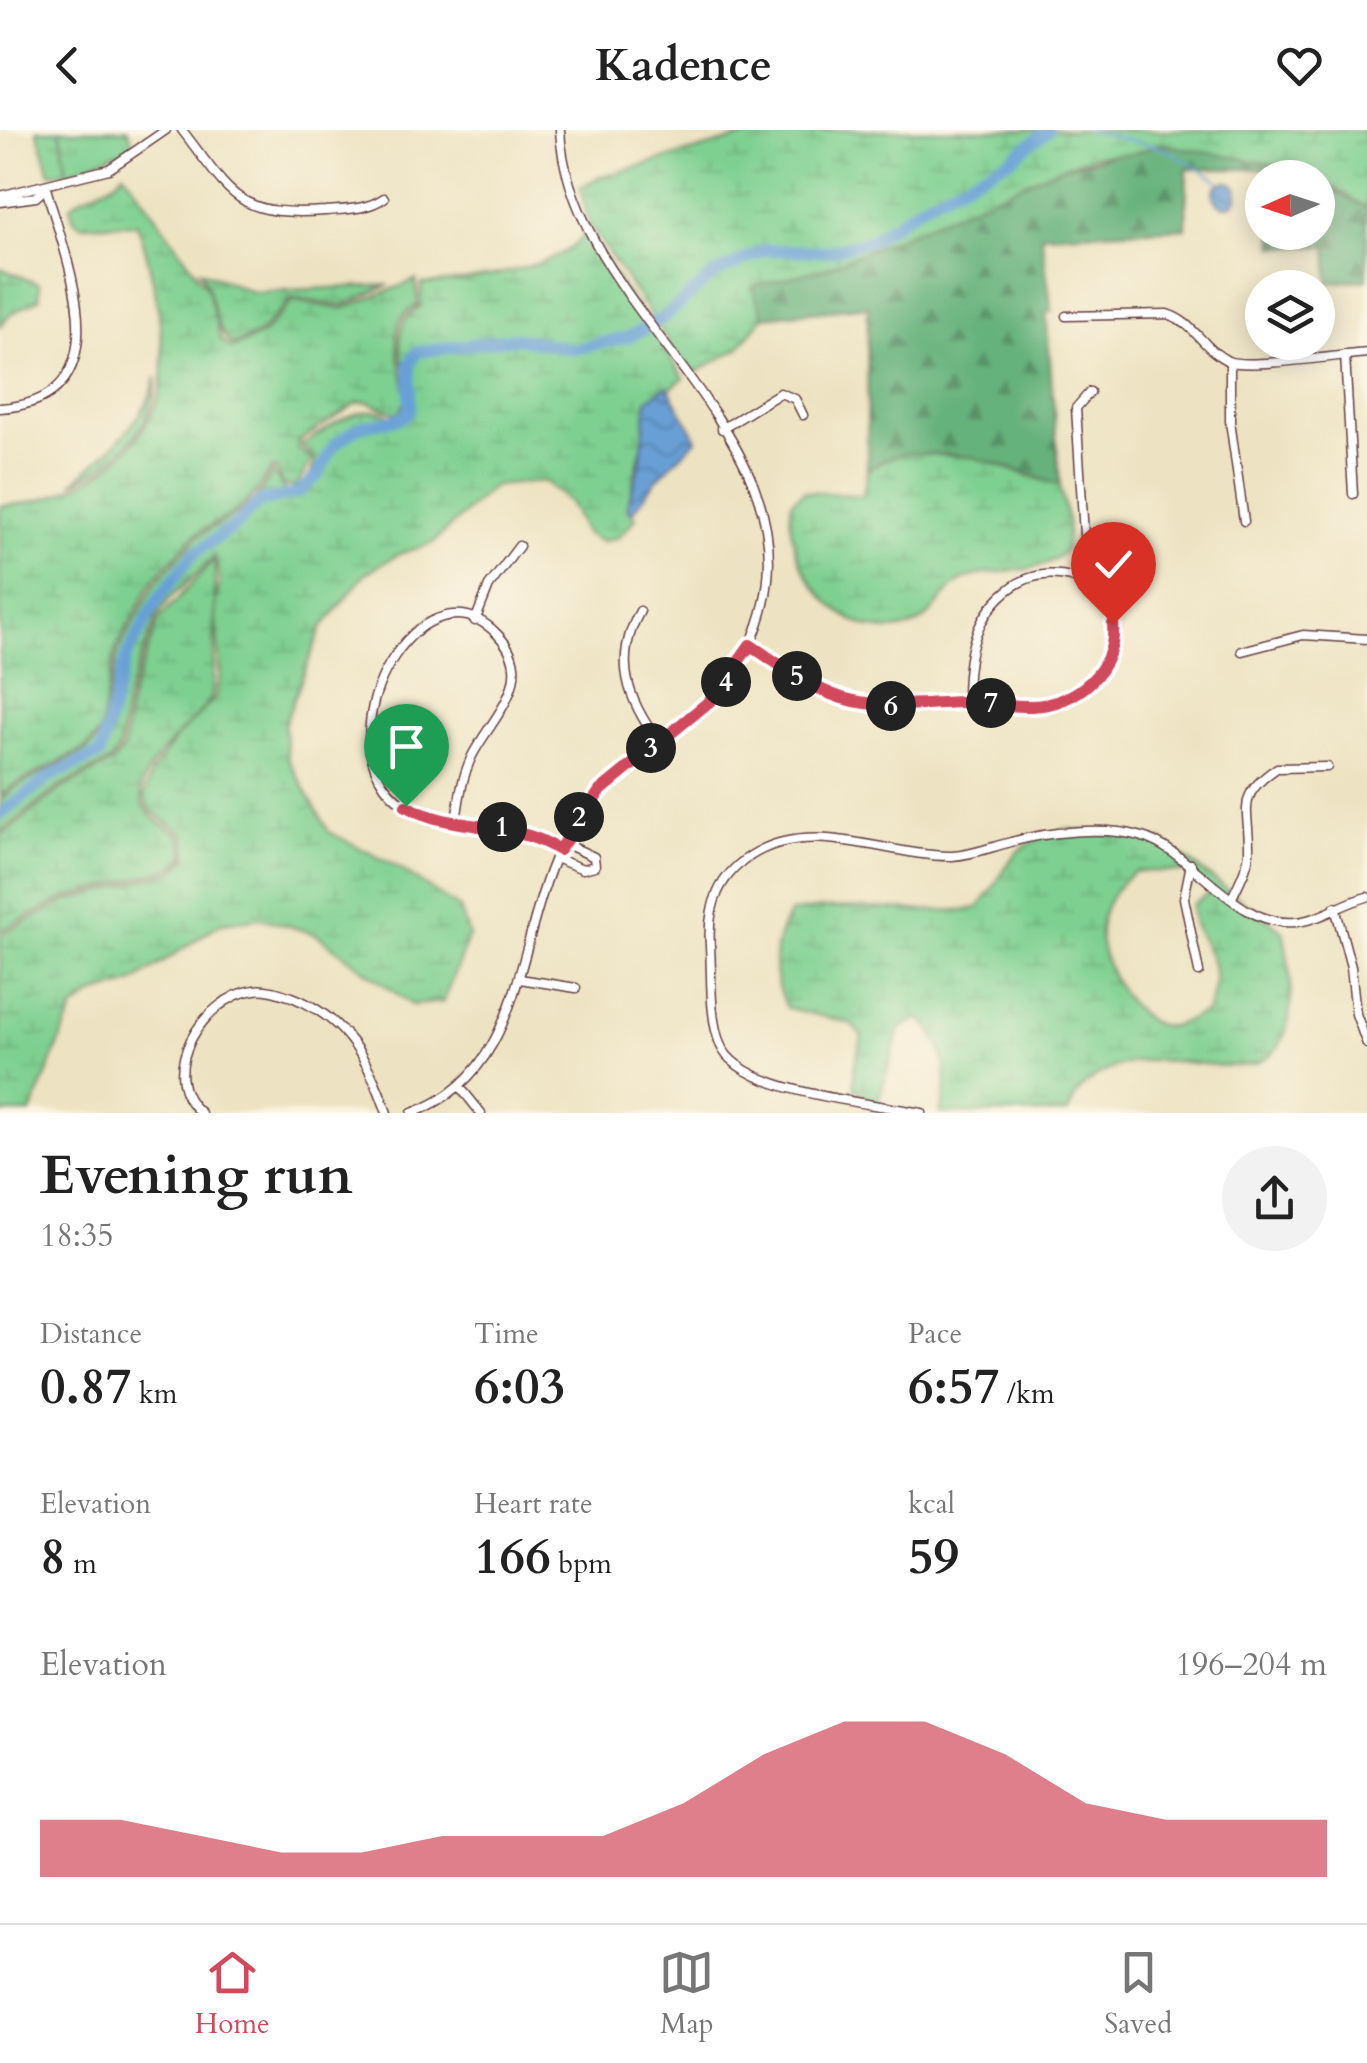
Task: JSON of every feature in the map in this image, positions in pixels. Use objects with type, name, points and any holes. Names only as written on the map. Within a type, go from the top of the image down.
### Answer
[{"type":"street","points":[[0,199],[36,197],[46,188],[110,169],[166,130]]},
{"type":"street","points":[[182,130],[236,196],[262,210],[283,214],[370,208],[384,198]]},
{"type":"street","points":[[412,1113],[460,1087],[489,1054],[520,979],[534,911],[559,850],[600,791],[722,688],[750,645],[770,571],[770,534],[751,476],[574,207],[560,130]]},
{"type":"street","points":[[0,408],[28,404],[48,394],[67,376],[76,359],[79,315],[46,188]]},
{"type":"street","points":[[1066,316],[1167,314],[1182,319],[1207,346],[1230,363],[1367,354]]},
{"type":"street","points":[[1345,354],[1353,494]]},
{"type":"street","points":[[1230,363],[1230,420],[1244,521]]},
{"type":"street","points":[[1086,582],[1076,408],[1090,392]]},
{"type":"street","points":[[722,429],[780,393],[795,399],[804,415]]},
{"type":"street","points":[[474,621],[489,586],[519,546]]},
{"type":"street","points":[[750,645],[824,692],[865,704],[967,702],[1042,706],[1069,697],[1091,681],[1109,658],[1114,635],[1108,608],[1086,582],[1067,574],[1042,573],[1004,594],[975,634],[967,702]]},
{"type":"street","points":[[640,611],[625,641],[624,672],[634,704],[659,742]]},
{"type":"street","points":[[456,823],[467,767],[510,699],[514,684],[506,647],[498,634],[474,621],[448,617],[413,635],[378,682],[367,725],[370,755],[393,796],[418,813],[456,823],[516,830],[559,850]]},
{"type":"street","points":[[1242,651],[1302,635],[1367,639]]},
{"type":"street","points":[[1232,898],[1248,857],[1244,808],[1248,794],[1277,768],[1326,767]]},
{"type":"street","points":[[922,1113],[874,1108],[762,1079],[725,1054],[716,1032],[709,912],[718,887],[752,855],[773,846],[813,840],[955,856],[1026,838],[1122,833],[1156,842],[1191,864],[1232,898],[1267,917],[1294,922],[1367,897]]},
{"type":"street","points":[[1191,864],[1184,898],[1199,972]]},
{"type":"street","points":[[1334,908],[1351,967],[1356,1014],[1367,1044]]},
{"type":"street","points":[[520,979],[576,988]]},
{"type":"street","points":[[201,1113],[193,1106],[184,1080],[186,1046],[224,1003],[257,989],[294,998],[332,1018],[360,1051],[387,1113]]},
{"type":"street","points":[[460,1087],[481,1113]]},
{"type":"street","points":[[184,1113],[193,1106]]},
{"type":"green space","points":[[37,130],[60,130],[67,173],[50,173]]},
{"type":"green space","points":[[60,130],[128,130],[134,146],[67,173]]},
{"type":"green space","points":[[768,130],[1367,130],[1367,208],[1335,188],[1335,160],[1249,160],[1161,144],[1132,154],[1094,156],[829,267],[752,287],[763,317],[739,348],[691,375],[589,224],[580,187],[598,178]]},
{"type":"green space","points":[[1160,144],[1254,160],[1245,160],[1245,169],[1187,169],[1186,228],[1041,235],[1052,311],[1046,312],[1060,486],[988,462],[937,453],[888,461],[867,472],[868,306],[763,317],[751,287],[829,267],[1059,168]]},
{"type":"green space","points":[[124,172],[207,288],[221,340],[232,348],[262,335],[292,301],[342,309],[416,280],[418,305],[399,323],[397,335],[406,401],[398,414],[367,402],[356,403],[298,442],[298,449],[312,459],[296,487],[282,485],[277,469],[271,469],[255,494],[238,510],[196,534],[153,580],[115,650],[100,732],[86,748],[12,786],[0,797],[0,506],[25,503],[73,488],[115,461],[147,423],[162,382],[158,311],[137,224],[82,225],[74,220],[70,207]]},
{"type":"green space","points":[[1335,190],[1367,208],[1367,279],[1335,282],[1335,270],[1328,270],[1327,250],[1335,250]]},
{"type":"green space","points":[[585,232],[684,378],[660,402],[645,435],[627,507],[636,518],[619,537],[601,542],[585,533],[569,502],[544,481],[493,486],[433,543],[399,554],[366,573],[321,629],[284,725],[288,759],[329,832],[396,866],[459,908],[469,936],[443,1002],[412,1005],[316,934],[261,918],[221,923],[132,983],[96,993],[73,1009],[31,1113],[0,1113],[0,935],[66,901],[172,872],[188,857],[184,834],[151,811],[144,797],[151,773],[175,739],[215,698],[220,675],[215,605],[220,582],[215,557],[169,599],[156,618],[128,694],[119,749],[110,761],[59,787],[0,833],[0,801],[14,788],[87,750],[102,734],[118,651],[156,582],[198,536],[240,512],[258,496],[273,472],[285,491],[298,489],[310,477],[315,459],[301,445],[336,423],[364,412],[399,417],[407,405],[409,391],[401,332],[407,318],[421,306],[421,284],[485,277],[536,264],[575,245]]},
{"type":"green space","points":[[0,268],[39,284],[40,298],[9,315],[0,327]]},
{"type":"green space","points":[[200,270],[252,292],[389,285],[342,306],[291,298],[260,333],[233,345],[221,330]]},
{"type":"green space","points":[[156,377],[149,412],[130,442],[103,466],[72,484],[134,422]]},
{"type":"green space","points":[[909,453],[973,457],[1060,486],[1068,525],[1065,550],[1034,568],[982,574],[961,581],[928,616],[912,626],[887,630],[862,625],[841,613],[822,595],[796,550],[792,501],[804,491],[863,496],[867,472],[883,460]]},
{"type":"green space","points":[[214,560],[211,699],[162,752],[143,784],[142,799],[149,813],[181,836],[185,856],[170,869],[65,898],[0,931],[0,837],[61,789],[112,763],[123,750],[131,695],[159,619]]},
{"type":"green space","points":[[1065,829],[1162,841],[1283,931],[1291,995],[1283,1037],[1273,1053],[1256,1063],[1232,1066],[1150,1060],[1118,1066],[1085,1085],[1068,1113],[940,1113],[945,1088],[944,1062],[935,1038],[920,1018],[900,1029],[877,1104],[855,1089],[854,1067],[862,1036],[850,1023],[787,1008],[781,996],[775,972],[776,948],[790,913],[837,908],[978,908],[1011,859],[1044,837]],"holes":[[[1136,871],[1187,872],[1210,892],[1192,905],[1192,918],[1212,960],[1213,991],[1207,1012],[1171,1026],[1145,1018],[1122,993],[1106,962],[1100,926],[1110,898]]]},
{"type":"water","points":[[1226,182],[1238,194],[1226,206],[1214,194]]},
{"type":"water","points":[[667,386],[697,439],[658,478],[632,513],[627,507],[641,459],[647,400]]},
{"type":"waterway","points":[[0,815],[51,776],[100,754],[126,657],[158,599],[193,554],[237,524],[259,502],[298,493],[318,475],[334,445],[359,427],[401,418],[410,410],[410,363],[417,352],[516,338],[575,349],[629,337],[666,316],[713,275],[765,250],[828,251],[871,240],[925,203],[1011,159],[1048,130]]},
{"type":"waterway","points":[[1086,130],[1165,149],[1219,181]]},
{"type":"route","points":[[406,806],[441,822],[498,826],[530,834],[559,850],[600,791],[710,701],[750,645],[824,692],[865,704],[987,702],[1026,707],[1055,703],[1091,681],[1109,658],[1113,624]]}]
